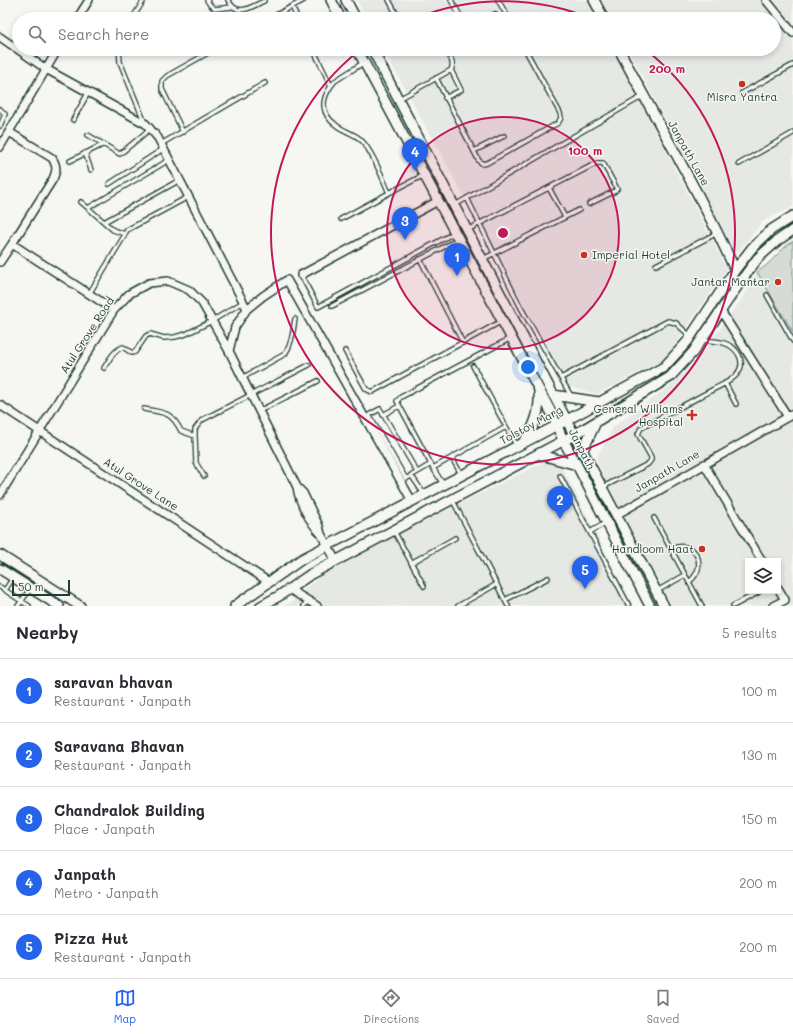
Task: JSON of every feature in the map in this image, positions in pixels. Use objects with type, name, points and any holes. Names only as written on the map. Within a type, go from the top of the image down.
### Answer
[{"type":"main road","points":[[331,0],[338,12]]},
{"type":"main road","points":[[346,0],[352,12]]},
{"type":"main road","points":[[594,0],[600,12]]},
{"type":"main road","name":"Janpath","points":[[361,56],[557,425],[563,440],[650,606]]},
{"type":"main road","name":"Janpath Lane","points":[[623,56],[703,204],[735,270]]},
{"type":"main road","name":"Janpath","points":[[376,58],[664,606]]},
{"type":"main road","name":"Tolstoy Marg","points":[[236,606],[302,559],[567,420],[664,367],[691,337],[735,270],[752,248],[771,230],[793,216]]},
{"type":"main road","points":[[261,606],[310,574],[574,435],[670,377],[682,366],[702,340],[740,281],[758,258],[777,241],[793,230]]},
{"type":"main road","points":[[519,445],[531,431],[537,416],[539,391]]},
{"type":"main road","points":[[553,395],[599,402]]},
{"type":"main road","points":[[582,452],[596,422]]},
{"type":"main road","points":[[538,454],[577,465]]},
{"type":"main road","points":[[0,555],[80,606]]},
{"type":"main road","points":[[0,569],[59,606]]},
{"type":"main road","points":[[228,606],[255,592]]},
{"type":"street","points":[[81,12],[89,0]]},
{"type":"street","points":[[766,0],[776,12]]},
{"type":"street","points":[[781,18],[793,33]]},
{"type":"street","points":[[0,37],[12,45]]},
{"type":"street","points":[[27,56],[46,69],[148,127],[158,138],[245,306]]},
{"type":"street","points":[[0,146],[54,56]]},
{"type":"street","points":[[0,262],[53,179],[57,170],[56,164],[52,158],[9,132]]},
{"type":"street","points":[[301,274],[438,201]]},
{"type":"street","points":[[12,244],[114,310]]},
{"type":"street","points":[[229,351],[234,328],[245,306],[287,280],[412,501]]},
{"type":"street","name":"Atul Grove Road","points":[[0,495],[114,310],[129,294],[149,283],[168,281],[189,290],[202,303],[252,395],[297,488],[303,493],[319,526],[321,534],[336,561]]},
{"type":"street","points":[[721,311],[790,415]]},
{"type":"street","name":"Atul Grove Lane","points":[[0,405],[269,582]]},
{"type":"street","name":"Janpath Lane","points":[[616,515],[790,415]]},
{"type":"street","points":[[704,464],[760,558]]},
{"type":"street","points":[[289,589],[306,603],[317,606]]},
{"type":"street","points":[[781,593],[785,600]]},
{"type":"street","points":[[773,606],[793,596]]},
{"type":"lane","points":[[136,12],[144,0]]},
{"type":"lane","points":[[207,0],[210,5],[216,9],[232,7],[242,10],[264,0]]},
{"type":"lane","points":[[228,0],[232,7]]},
{"type":"lane","points":[[257,0],[264,0]]},
{"type":"lane","points":[[283,12],[304,0]]},
{"type":"lane","points":[[389,0],[395,12]]},
{"type":"lane","points":[[451,0],[458,12]]},
{"type":"lane","points":[[498,0],[505,12]]},
{"type":"lane","points":[[292,7],[294,12]]},
{"type":"lane","points":[[88,135],[120,154],[148,127],[120,62],[120,56]]},
{"type":"lane","points":[[184,132],[162,89],[162,81],[167,76],[203,56]]},
{"type":"lane","points":[[316,56],[331,86]]},
{"type":"lane","points":[[376,58],[380,56]]},
{"type":"lane","points":[[398,99],[451,70],[453,63],[450,56]]},
{"type":"lane","points":[[436,78],[479,161],[483,164],[558,122],[561,118],[560,113],[529,56]]},
{"type":"lane","points":[[364,62],[335,81],[325,94],[323,106],[328,117],[336,125],[360,139],[368,148],[389,193]]},
{"type":"lane","points":[[742,93],[793,65]]},
{"type":"lane","points":[[446,98],[460,90],[451,70]]},
{"type":"lane","points":[[109,184],[184,132],[265,83]]},
{"type":"lane","points":[[73,120],[88,93]]},
{"type":"lane","points":[[454,206],[643,96]]},
{"type":"lane","points":[[0,109],[5,114],[0,126]]},
{"type":"lane","points":[[739,164],[793,133]]},
{"type":"lane","points":[[474,151],[504,136]]},
{"type":"lane","points":[[70,161],[104,144]]},
{"type":"lane","points":[[85,153],[91,170]]},
{"type":"lane","points":[[88,208],[169,160]]},
{"type":"lane","points":[[467,231],[597,163],[603,163],[617,188],[615,191],[589,204]]},
{"type":"lane","points":[[341,219],[424,174]]},
{"type":"lane","points":[[104,222],[180,180]]},
{"type":"lane","points":[[549,188],[565,217]]},
{"type":"lane","points":[[89,294],[127,230],[188,196]]},
{"type":"lane","points":[[467,198],[520,306],[571,397]]},
{"type":"lane","points":[[80,202],[114,230],[125,234]]},
{"type":"lane","points":[[482,260],[579,210]]},
{"type":"lane","points":[[656,265],[718,233]]},
{"type":"lane","points":[[332,306],[420,259],[456,236]]},
{"type":"lane","points":[[301,274],[318,307],[456,236]]},
{"type":"lane","points":[[420,259],[463,343]]},
{"type":"lane","points":[[498,289],[509,283]]},
{"type":"lane","points":[[767,295],[793,341]]},
{"type":"lane","points":[[104,368],[116,351],[123,347],[135,352],[146,336],[150,334],[164,338],[186,334],[245,306]]},
{"type":"lane","points":[[510,312],[520,306]]},
{"type":"lane","points":[[242,378],[285,354],[289,349],[292,339],[295,319]]},
{"type":"lane","points":[[561,378],[668,321],[676,323],[691,337]]},
{"type":"lane","points":[[345,351],[366,389],[372,392],[502,322]]},
{"type":"lane","points":[[443,484],[397,401],[401,397],[511,338]]},
{"type":"lane","points":[[602,488],[648,464],[651,460],[651,457],[638,434],[641,428],[724,383],[737,374],[741,368],[741,360],[738,352],[724,343],[702,340]]},
{"type":"lane","points":[[204,476],[196,463],[195,436],[195,429],[202,420],[309,365]]},
{"type":"lane","points":[[473,366],[506,427],[519,445]]},
{"type":"lane","points":[[259,411],[318,381]]},
{"type":"lane","points":[[724,383],[736,404]]},
{"type":"lane","points":[[384,415],[399,406]]},
{"type":"lane","points":[[144,409],[168,414],[175,420],[181,431],[191,436],[195,436]]},
{"type":"lane","points":[[417,472],[380,409],[369,415],[406,479],[431,464]]},
{"type":"lane","points":[[433,468],[506,427]]},
{"type":"lane","points":[[452,458],[461,475]]},
{"type":"lane","points":[[412,475],[424,494]]},
{"type":"lane","points":[[560,476],[629,606]]},
{"type":"lane","points":[[452,499],[508,606]]},
{"type":"lane","points":[[654,518],[702,606]]},
{"type":"lane","points":[[590,532],[606,522]]},
{"type":"lane","points":[[393,530],[424,586]]},
{"type":"lane","points":[[411,563],[455,538]]},
{"type":"lane","points":[[671,549],[682,546],[692,551],[699,560],[696,577],[690,582]]},
{"type":"lane","points":[[656,592],[685,575]]},
{"type":"lane","points":[[5,590],[13,577]]},
{"type":"lane","points":[[505,600],[548,578]]},
{"type":"lane","points":[[458,606],[497,584]]},
{"type":"lane","points":[[0,587],[29,606]]},
{"type":"lane","points":[[18,606],[30,588]]},
{"type":"lane","points":[[733,606],[755,594]]},
{"type":"shaded area","points":[[357,0],[588,0],[594,12],[363,12]]},
{"type":"shaded area","points":[[602,0],[793,0],[793,207],[763,221],[736,254],[632,56],[781,56],[781,12],[608,12]]},
{"type":"shaded area","points":[[387,56],[617,56],[727,269],[665,359],[597,394],[569,387]]},
{"type":"shaded area","name":"Jantar Mantar","points":[[793,241],[793,332],[757,272],[767,265]]},
{"type":"shaded area","points":[[757,272],[793,332],[793,606],[672,606],[607,484],[596,459],[614,426],[674,383],[699,357],[747,292]]},
{"type":"shaded area","points":[[544,462],[562,467],[633,606],[284,606],[292,602],[327,569]]},
{"type":"place","name":"Misra Yantra","points":[[742,84]]},
{"type":"place","name":"Janpath","points":[[415,171]]},
{"type":"place","name":"Chandralok Building","points":[[405,240]]},
{"type":"place","name":"Imperial Hotel","points":[[584,255]]},
{"type":"place","name":"saravan bhavan","points":[[457,276]]},
{"type":"place","name":"Jantar Mantar","points":[[778,282]]},
{"type":"place","name":"General Williams Hospital","points":[[692,415]]},
{"type":"place","name":"Saravana Bhavan","points":[[560,519]]},
{"type":"place","name":"Handloom Haat","points":[[702,549]]},
{"type":"place","name":"Pizza Hut","points":[[585,589]]}]
